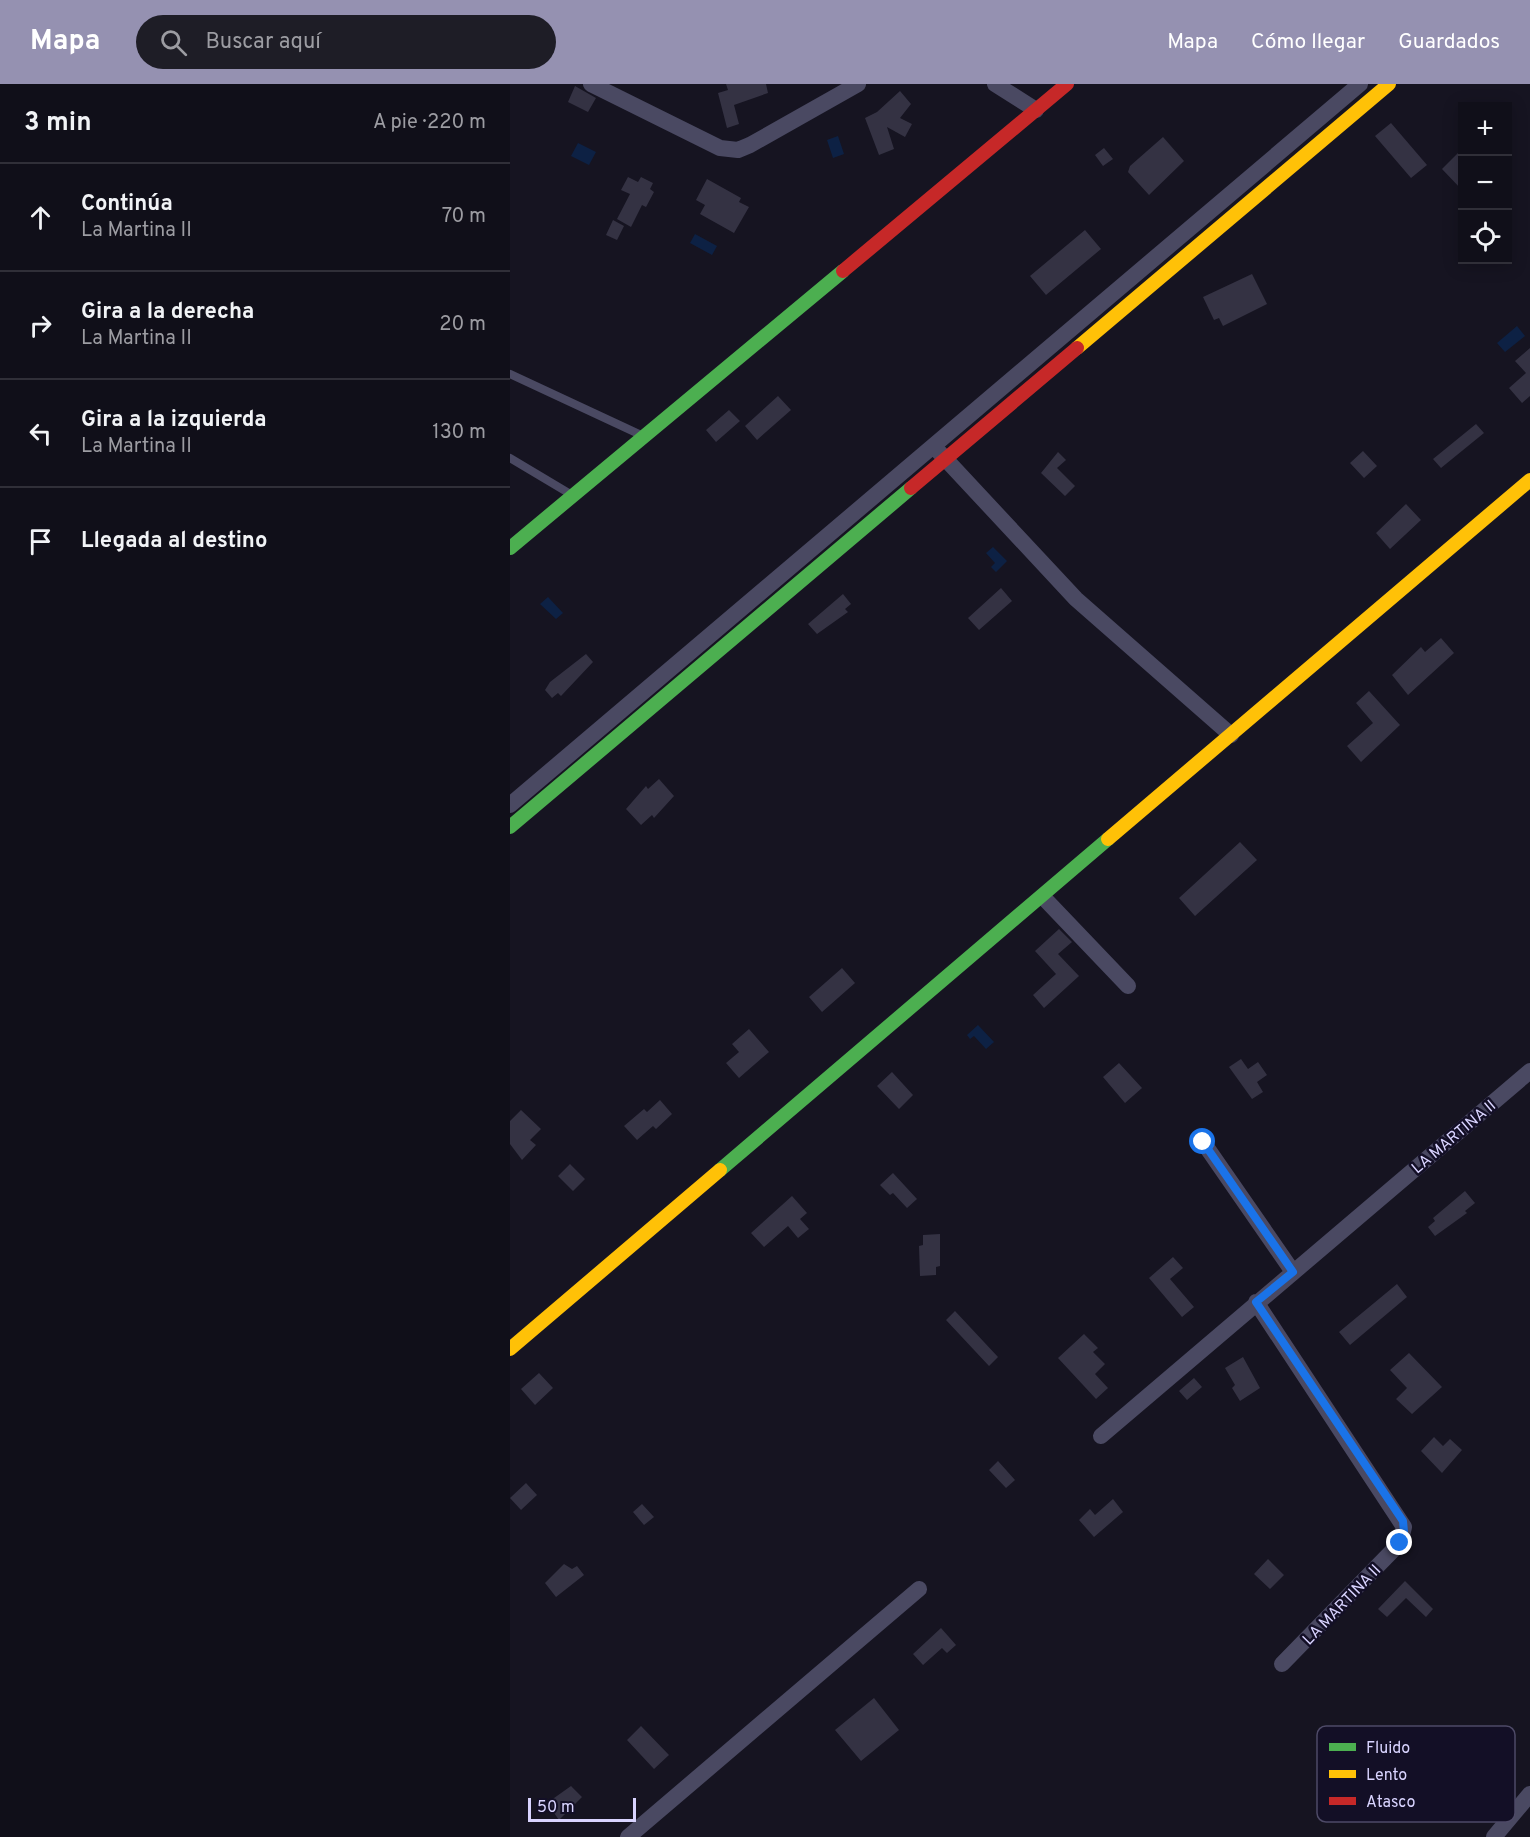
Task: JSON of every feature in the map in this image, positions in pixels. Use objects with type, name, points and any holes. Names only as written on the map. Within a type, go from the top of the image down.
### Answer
[{"type":"street","points":[[591,84],[709,144],[732,151],[750,145],[858,84]]},
{"type":"street","points":[[995,84],[1036,110]]},
{"type":"street","points":[[510,548],[1067,84]]},
{"type":"street","points":[[510,805],[1360,84]]},
{"type":"street","points":[[510,827],[1389,84]]},
{"type":"street","points":[[933,446],[1076,599],[1231,735]]},
{"type":"street","points":[[510,1349],[1530,480]]},
{"type":"street","points":[[1043,897],[1128,986]]},
{"type":"street","name":"LA MARTINA II","points":[[1101,1436],[1530,1071]]},
{"type":"street","points":[[1203,1142],[1293,1272]]},
{"type":"street","name":"LA MARTINA II","points":[[1256,1302],[1404,1527],[1400,1543],[1282,1664]]},
{"type":"street","points":[[628,1837],[919,1590]]},
{"type":"street","points":[[1515,1812],[1530,1794]]},
{"type":"street","points":[[1494,1837],[1507,1822]]},
{"type":"lane","points":[[510,374],[644,436]]},
{"type":"lane","points":[[510,458],[572,495]]},
{"type":"water","points":[[838,136],[844,154],[833,158],[827,140]]},
{"type":"water","points":[[578,143],[596,152],[589,165],[571,156]]},
{"type":"water","points":[[695,234],[717,246],[712,255],[690,243]]},
{"type":"water","points":[[1517,326],[1525,336],[1505,352],[1497,343]]},
{"type":"water","points":[[993,547],[1007,561],[996,572],[991,567],[995,563],[986,553]]},
{"type":"water","points":[[548,597],[563,613],[556,619],[540,604]]},
{"type":"water","points":[[978,1025],[994,1042],[986,1049],[974,1036],[970,1039],[967,1035]]},
{"type":"building","points":[[726,84],[766,84],[768,93],[734,105],[739,124],[727,128],[718,93],[728,90]]},
{"type":"building","points":[[575,86],[596,98],[588,112],[568,102]]},
{"type":"building","points":[[900,91],[911,104],[900,118],[912,124],[905,137],[887,127],[894,149],[879,155],[865,118],[877,112]]},
{"type":"building","points":[[1391,123],[1427,165],[1411,178],[1375,136]]},
{"type":"building","points":[[1163,137],[1184,161],[1149,195],[1128,172],[1130,166]]},
{"type":"building","points":[[1104,148],[1113,159],[1103,166],[1095,155]]},
{"type":"building","points":[[1458,153],[1458,186],[1442,169]]},
{"type":"building","points":[[628,177],[638,182],[641,177],[653,183],[650,189],[654,192],[646,207],[642,205],[631,227],[617,219],[630,194],[621,190]]},
{"type":"building","points":[[707,179],[741,198],[739,202],[749,207],[734,233],[700,214],[705,205],[696,200]]},
{"type":"building","points":[[613,220],[624,226],[617,240],[606,235]]},
{"type":"building","points":[[1085,230],[1101,249],[1046,295],[1030,276]]},
{"type":"building","points":[[1252,274],[1267,304],[1223,326],[1219,318],[1214,320],[1203,297]]},
{"type":"building","points":[[1530,348],[1530,396],[1522,403],[1509,388],[1526,373],[1515,361]]},
{"type":"building","points":[[778,396],[791,410],[757,440],[745,426]]},
{"type":"building","points":[[729,410],[740,421],[716,442],[706,430]]},
{"type":"building","points":[[1476,424],[1484,433],[1441,468],[1433,459]]},
{"type":"building","points":[[1363,451],[1377,466],[1364,478],[1350,463]]},
{"type":"building","points":[[1058,452],[1066,460],[1057,468],[1075,486],[1065,496],[1041,473]]},
{"type":"building","points":[[1406,504],[1421,520],[1390,549],[1376,533]]},
{"type":"building","points":[[1001,588],[1012,601],[979,630],[968,618]]},
{"type":"building","points":[[843,594],[851,604],[845,609],[848,612],[817,634],[808,624]]},
{"type":"building","points":[[1441,638],[1454,653],[1408,695],[1392,675],[1421,647],[1425,652]]},
{"type":"building","points":[[586,654],[593,662],[561,696],[558,693],[552,698],[545,690],[550,682]]},
{"type":"building","points":[[1369,691],[1400,725],[1361,762],[1347,746],[1373,723],[1356,703]]},
{"type":"building","points":[[659,779],[674,796],[654,818],[652,815],[641,825],[626,809],[646,786],[648,789]]},
{"type":"building","points":[[1240,842],[1257,860],[1195,916],[1179,898]]},
{"type":"building","points":[[1059,929],[1072,942],[1058,954],[1079,976],[1044,1008],[1033,995],[1056,974],[1035,951]]},
{"type":"building","points":[[842,968],[855,983],[822,1012],[809,997]]},
{"type":"building","points":[[749,1029],[769,1052],[739,1078],[726,1063],[739,1052],[732,1044]]},
{"type":"building","points":[[1241,1059],[1248,1069],[1258,1062],[1267,1075],[1257,1082],[1263,1092],[1252,1099],[1229,1067]]},
{"type":"building","points":[[1119,1063],[1142,1088],[1125,1103],[1103,1077]]},
{"type":"building","points":[[892,1072],[913,1095],[899,1109],[877,1086]]},
{"type":"building","points":[[660,1100],[672,1114],[656,1129],[653,1126],[637,1140],[624,1126],[644,1109],[647,1112]]},
{"type":"building","points":[[521,1110],[541,1129],[530,1140],[536,1145],[522,1160],[510,1144],[510,1121]]},
{"type":"building","points":[[570,1164],[585,1179],[573,1191],[558,1176]]},
{"type":"building","points":[[893,1173],[917,1199],[907,1208],[893,1193],[890,1195],[880,1185]]},
{"type":"building","points":[[1465,1191],[1475,1203],[1465,1211],[1467,1213],[1435,1236],[1428,1227],[1435,1221],[1433,1218]]},
{"type":"building","points":[[792,1196],[807,1213],[800,1219],[809,1229],[798,1238],[788,1226],[764,1247],[751,1233]]},
{"type":"building","points":[[940,1234],[940,1266],[936,1267],[936,1275],[920,1276],[919,1246],[923,1245],[923,1235]]},
{"type":"building","points":[[1173,1257],[1183,1268],[1170,1279],[1194,1307],[1182,1317],[1149,1278]]},
{"type":"building","points":[[1397,1284],[1407,1297],[1350,1345],[1339,1332]]},
{"type":"building","points":[[955,1311],[998,1357],[989,1366],[946,1320]]},
{"type":"building","points":[[1084,1334],[1098,1348],[1093,1352],[1105,1364],[1095,1374],[1108,1388],[1096,1399],[1058,1358]]},
{"type":"building","points":[[1409,1353],[1442,1387],[1412,1414],[1396,1399],[1407,1388],[1390,1370]]},
{"type":"building","points":[[1243,1357],[1260,1388],[1240,1401],[1232,1388],[1235,1385],[1225,1368]]},
{"type":"building","points":[[539,1373],[553,1388],[535,1405],[521,1389]]},
{"type":"building","points":[[1194,1378],[1202,1387],[1187,1400],[1179,1391]]},
{"type":"building","points":[[1434,1437],[1443,1446],[1450,1439],[1462,1450],[1442,1473],[1421,1451]]},
{"type":"building","points":[[998,1461],[1015,1480],[1006,1488],[989,1470]]},
{"type":"building","points":[[526,1483],[537,1495],[521,1510],[510,1498]]},
{"type":"building","points":[[1113,1499],[1123,1512],[1094,1537],[1079,1520],[1090,1509],[1095,1515]]},
{"type":"building","points":[[642,1504],[654,1517],[644,1525],[633,1512]]},
{"type":"building","points":[[1268,1559],[1284,1575],[1270,1589],[1254,1574]]},
{"type":"building","points":[[564,1564],[572,1569],[577,1566],[584,1575],[556,1597],[545,1583]]},
{"type":"building","points":[[1405,1581],[1433,1609],[1426,1617],[1406,1598],[1387,1617],[1378,1609]]},
{"type":"building","points":[[941,1628],[956,1645],[947,1653],[942,1648],[923,1665],[913,1654]]},
{"type":"building","points":[[874,1698],[899,1730],[861,1761],[835,1730]]},
{"type":"building","points":[[641,1726],[669,1755],[654,1769],[627,1740]]},
{"type":"building","points":[[571,1786],[582,1797],[559,1820],[547,1803]]},
{"type":"traffic: fast","points":[[510,548],[843,271]]},
{"type":"traffic: fast","points":[[510,827],[911,488]]},
{"type":"traffic: fast","points":[[720,1170],[1108,839]]},
{"type":"traffic: slow","points":[[1077,348],[1389,84]]},
{"type":"traffic: slow","points":[[1108,839],[1530,480]]},
{"type":"traffic: slow","points":[[510,1349],[720,1170]]},
{"type":"traffic: jam","points":[[843,271],[1067,84]]},
{"type":"traffic: jam","points":[[911,488],[1077,348]]},
{"type":"route","points":[[1203,1142],[1293,1272],[1256,1302],[1403,1521],[1404,1532],[1400,1543]]}]
